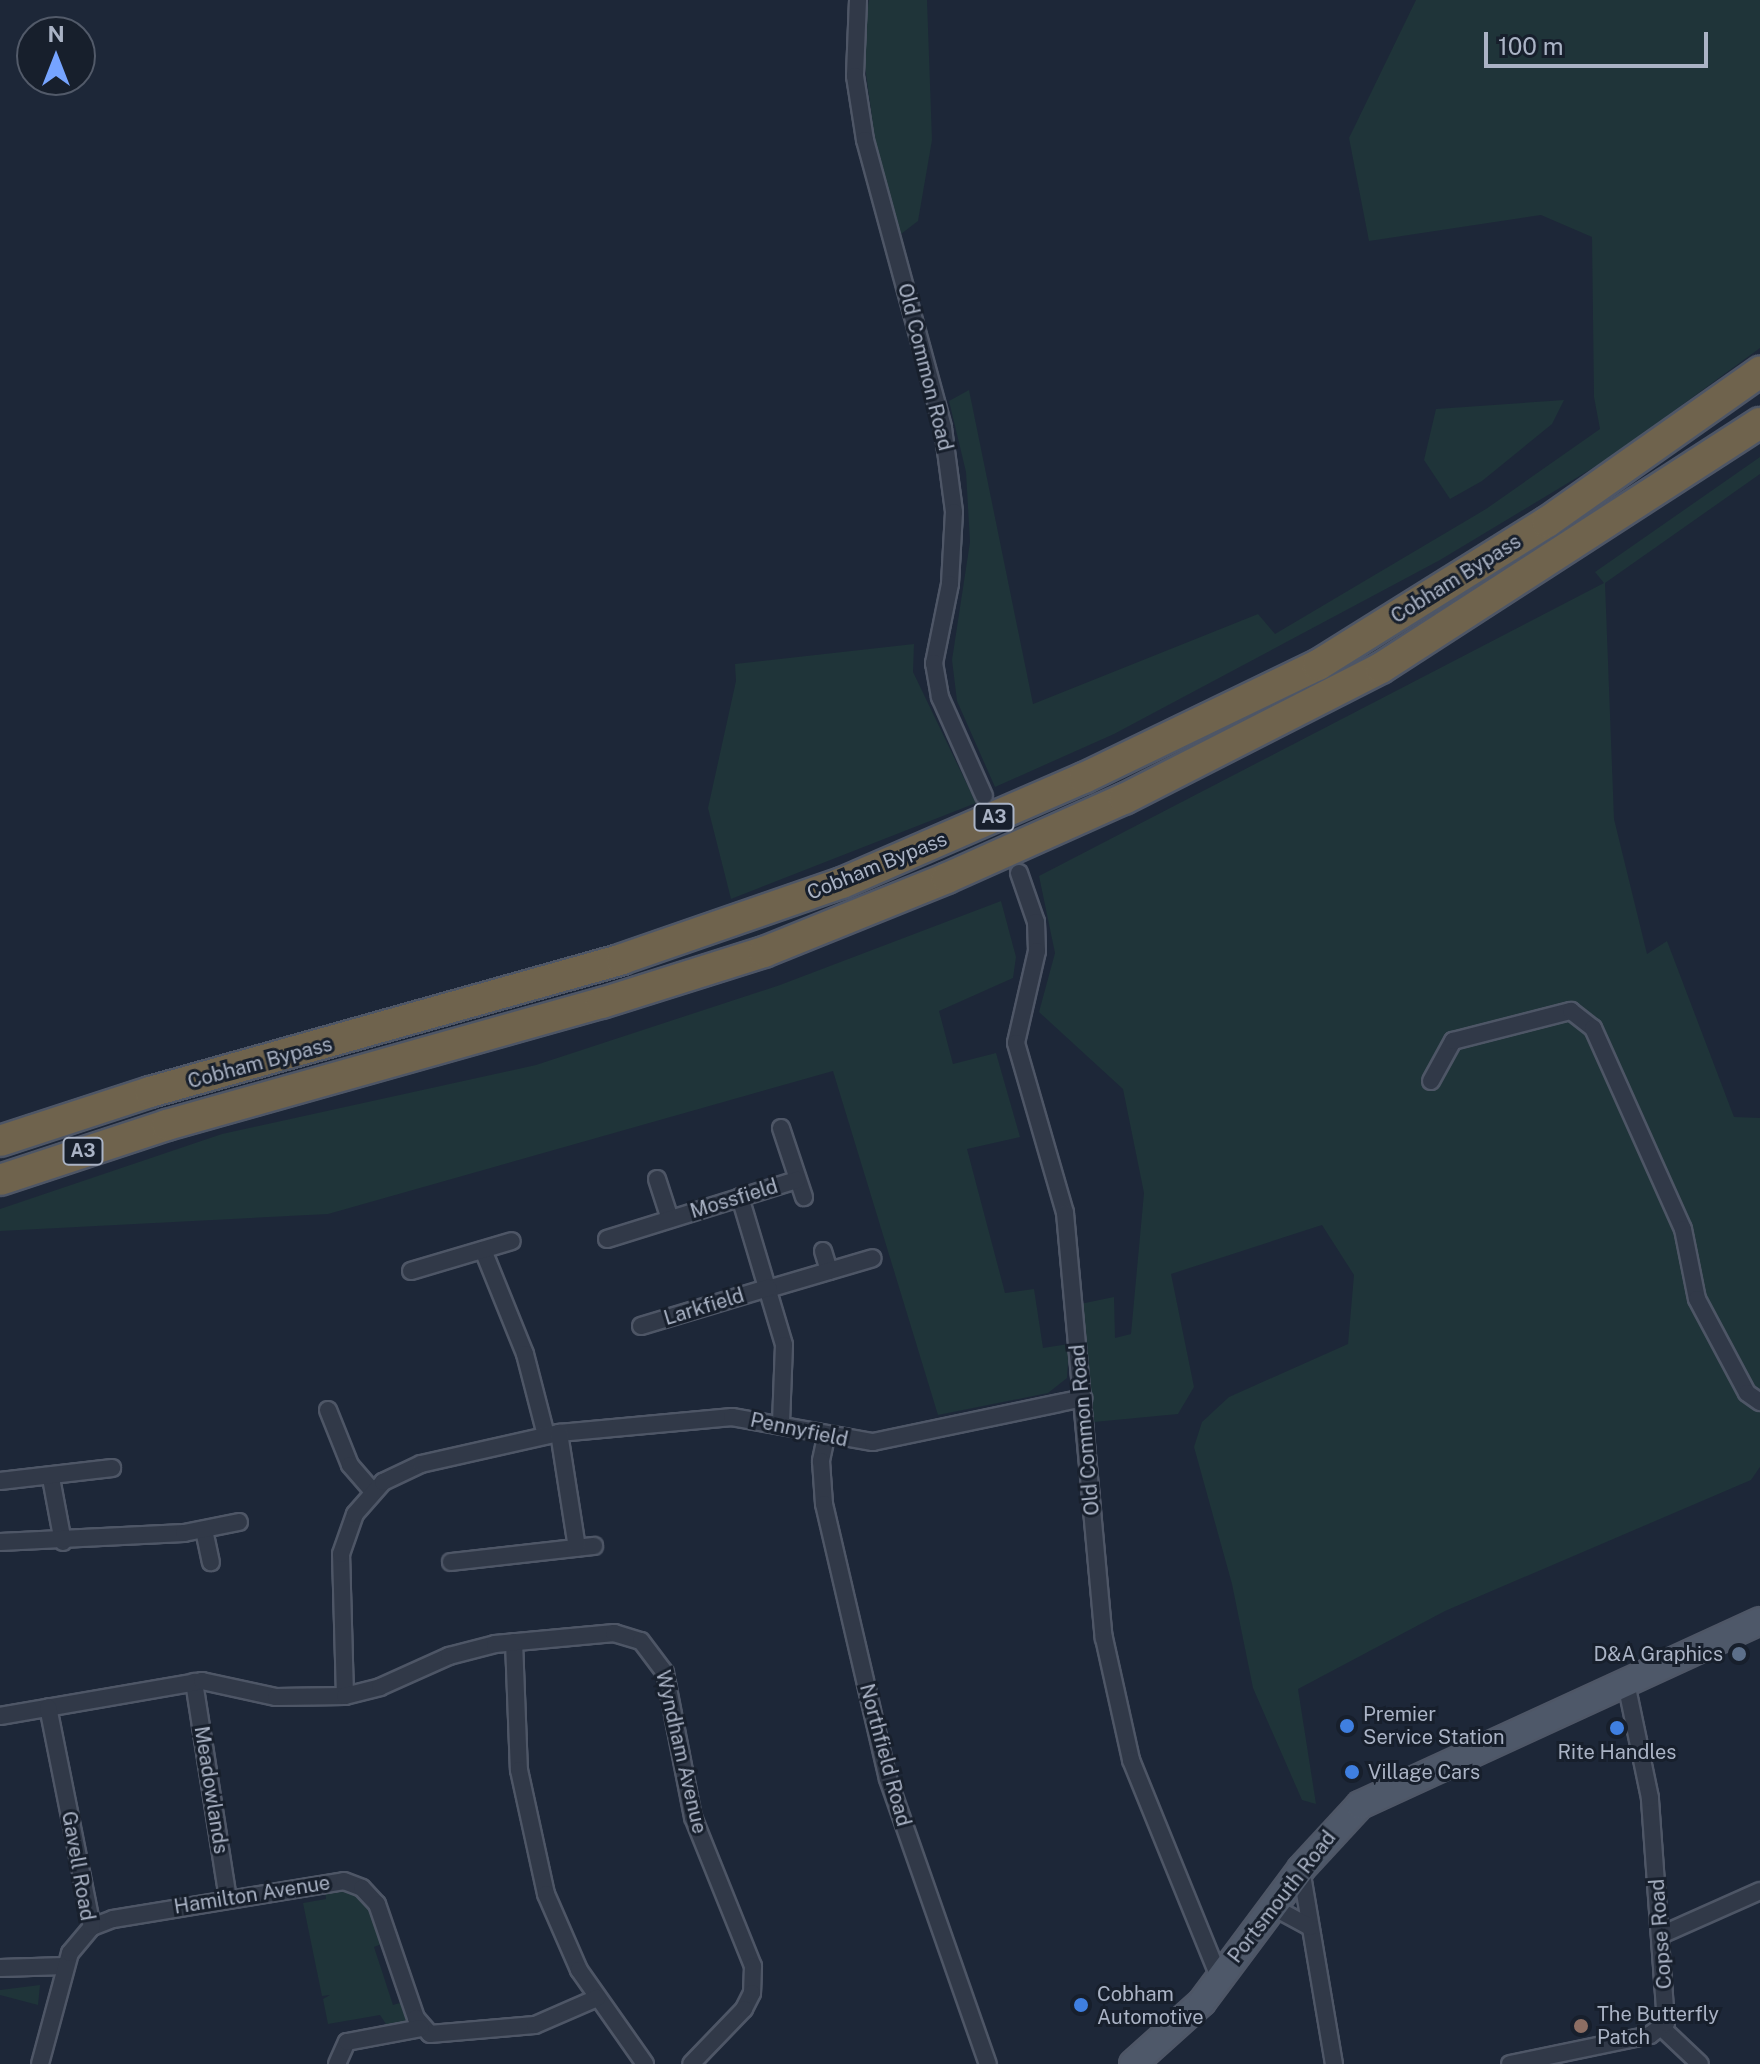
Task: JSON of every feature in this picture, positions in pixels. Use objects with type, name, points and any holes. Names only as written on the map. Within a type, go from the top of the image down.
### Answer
[{"type":"highway","name":"Cobham Bypass","points":[[0,1141],[150,1092],[622,959],[842,883],[1084,778],[1318,665],[1547,522],[1760,372]]},
{"type":"highway","name":"Cobham Bypass","points":[[0,1180],[167,1125],[764,952],[947,878],[1124,799],[1381,668],[1760,423]]},
{"type":"main road","name":"Portsmouth Road","points":[[1133,2064],[1183,2024],[1301,1869],[1343,1820],[1373,1798],[1760,1621]]},
{"type":"street","name":"Old Common Road","points":[[858,0],[855,76],[865,140],[945,442],[954,512],[950,584],[934,663],[940,697],[984,796]]},
{"type":"street","name":"Old Common Road","points":[[1019,873],[1036,922],[1037,951],[1016,1043],[1065,1213],[1099,1604],[1116,1703],[1150,1816],[1220,1979]]},
{"type":"street","points":[[1431,1081],[1453,1041],[1571,1011],[1593,1028],[1683,1229],[1697,1299],[1747,1393],[1760,1402]]},
{"type":"street","name":"Mossfield","points":[[781,1128],[804,1197]]},
{"type":"street","name":"Mossfield","points":[[657,1179],[670,1219]]},
{"type":"street","name":"Mossfield","points":[[607,1239],[797,1180]]},
{"type":"street","name":"Larkfield","points":[[740,1197],[786,1361],[781,1422]]},
{"type":"street","points":[[411,1271],[512,1241]]},
{"type":"street","points":[[451,1562],[585,1547],[553,1434],[483,1250]]},
{"type":"street","points":[[823,1251],[829,1271]]},
{"type":"street","name":"Larkfield","points":[[641,1326],[873,1258]]},
{"type":"street","name":"Pennyfield","points":[[373,1491],[408,1469],[553,1434],[707,1417],[781,1422],[826,1437],[890,1441],[1083,1398]]},
{"type":"street","points":[[328,1410],[350,1465],[373,1491],[355,1514],[341,1554],[345,1696]]},
{"type":"street","name":"Northfield Road","points":[[826,1437],[824,1504],[888,1779],[988,2064]]},
{"type":"street","points":[[0,1481],[51,1478],[112,1468]]},
{"type":"street","points":[[51,1478],[63,1542]]},
{"type":"street","points":[[0,1542],[63,1542],[204,1530],[239,1522]]},
{"type":"street","points":[[204,1530],[211,1562]]},
{"type":"street","name":"Wyndham Avenue","points":[[0,1716],[194,1682],[221,1683],[276,1697],[345,1696],[380,1687],[449,1656],[514,1642],[623,1634],[647,1645],[662,1664],[693,1817],[754,1975],[744,2009],[691,2064]]},
{"type":"street","points":[[514,1642],[519,1770],[532,1844],[555,1923],[597,1998],[645,2064]]},
{"type":"street","name":"Meadowlands","points":[[194,1682],[228,1898]]},
{"type":"street","name":"Copse Road","points":[[1626,1683],[1650,1798],[1667,2016],[1662,2028]]},
{"type":"street","name":"Gavell Road","points":[[40,2064],[65,1966],[76,1944],[92,1927],[48,1707]]},
{"type":"street","points":[[1301,1869],[1334,2064]]},
{"type":"street","name":"Hamilton Avenue","points":[[92,1927],[228,1898],[335,1880],[362,1888],[380,1911],[421,2028]]},
{"type":"street","points":[[1661,1935],[1760,1891]]},
{"type":"street","points":[[1273,1907],[1310,1927]]},
{"type":"street","points":[[0,1968],[65,1966]]},
{"type":"street","points":[[337,2064],[347,2042],[421,2028],[442,2036],[523,2027],[597,1998]]},
{"type":"street","points":[[1510,2064],[1662,2028],[1700,2064]]},
{"type":"green space","points":[[869,0],[927,0],[932,140],[918,221],[901,234],[876,146],[862,45]]},
{"type":"green space","points":[[1416,0],[1760,0],[1760,348],[1611,457],[1440,560],[1114,734],[995,787],[957,701],[952,660],[970,542],[966,472],[949,401],[969,390],[1033,704],[1258,614],[1275,634],[1486,509],[1600,429],[1594,397],[1592,237],[1541,215],[1369,241],[1349,138]]},
{"type":"green space","points":[[1564,400],[1552,424],[1482,481],[1450,499],[1424,460],[1436,409]]},
{"type":"green space","points":[[1760,457],[1760,474],[1605,583],[1614,819],[1647,954],[1667,941],[1734,1117],[1760,1118],[1760,1467],[1751,1480],[1445,1611],[1298,1689],[1316,1804],[1302,1800],[1253,1688],[1232,1584],[1194,1447],[1202,1422],[1229,1397],[1348,1344],[1354,1275],[1322,1225],[1171,1274],[1194,1387],[1178,1414],[1094,1422],[1080,1304],[1114,1297],[1115,1338],[1131,1334],[1144,1193],[1123,1089],[1039,1012],[1055,953],[1039,876],[1604,583],[1595,572]]},
{"type":"green space","points":[[914,644],[913,672],[976,803],[731,899],[708,808],[736,681],[735,664]]},
{"type":"green space","points":[[1001,901],[1016,957],[1013,978],[939,1011],[953,1064],[996,1053],[1020,1137],[967,1149],[1005,1293],[1034,1289],[1043,1348],[1069,1344],[1067,1378],[1048,1393],[938,1415],[833,1071],[328,1214],[0,1231],[0,1209],[222,1134],[536,1065],[780,985]]},
{"type":"green space","points":[[325,1888],[352,1890],[368,1903],[384,1943],[374,1947],[393,2005],[403,2002],[406,2010],[406,2021],[399,2027],[388,2027],[380,2015],[328,2024],[323,1999],[330,1995],[322,1996],[303,1903],[326,1899]]},
{"type":"green space","points":[[40,1985],[38,2005],[0,1995],[0,1990]]},
{"type":"tunnel","points":[[984,796],[1019,873]]},
{"type":"place","name":"D&A Graphics","points":[[1739,1654]]},
{"type":"place","name":"Premier Service Station","points":[[1347,1726]]},
{"type":"place","name":"Rite Handles","points":[[1617,1728]]},
{"type":"place","name":"Village Cars","points":[[1352,1772]]},
{"type":"place","name":"Cobham Automotive","points":[[1081,2005]]},
{"type":"place","name":"The Butterfly Patch","points":[[1581,2026]]}]
